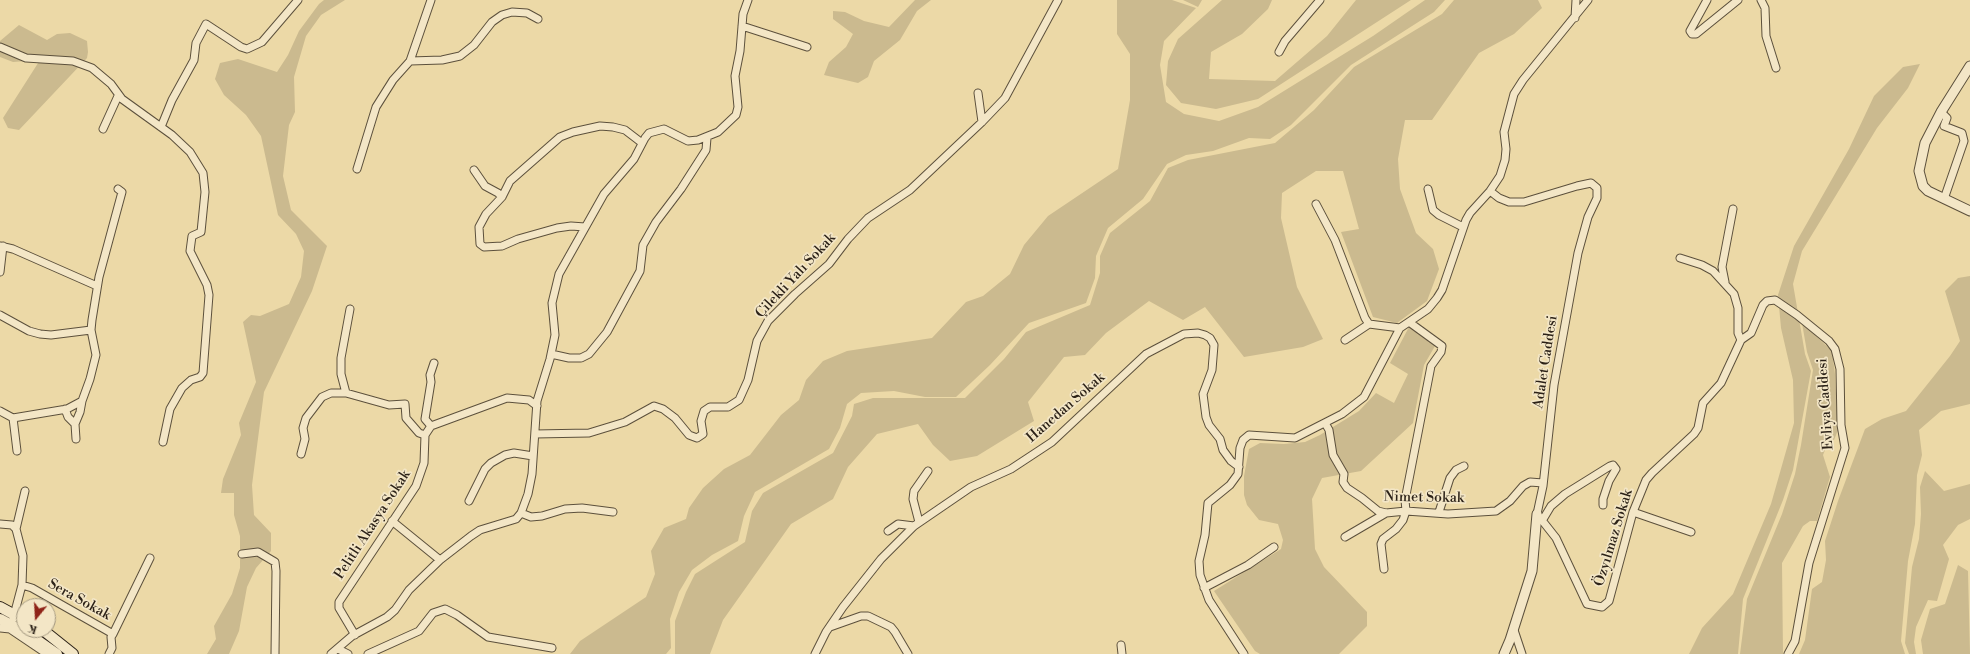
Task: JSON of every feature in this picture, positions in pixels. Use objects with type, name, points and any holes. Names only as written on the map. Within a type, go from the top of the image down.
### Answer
[{"type":"main road","points":[[0,608],[14,615]]},
{"type":"main road","points":[[0,619],[11,627],[30,635],[57,654]]},
{"type":"main road","points":[[53,638],[73,654]]},
{"type":"street","points":[[161,128],[172,100],[194,60],[196,43],[206,24],[241,47],[247,49],[262,42],[298,0]]},
{"type":"street","points":[[357,169],[376,108],[393,80],[410,61],[430,0]]},
{"type":"street","points":[[331,654],[355,635],[395,610],[409,590],[440,560],[480,530],[509,522],[516,519],[521,513],[528,494],[537,406],[555,335],[552,303],[559,274],[604,194],[634,159],[649,133],[664,129],[688,141],[707,138],[718,132],[736,115],[738,107],[735,76],[739,60],[742,26],[748,0]]},
{"type":"street","name":"Çilekli Yalı Sokak","points":[[535,434],[589,433],[625,422],[654,406],[663,409],[675,418],[689,435],[696,438],[703,434],[701,422],[704,411],[710,407],[728,407],[739,400],[748,380],[757,341],[768,321],[795,294],[829,264],[848,239],[868,218],[910,190],[982,122],[1005,98],[1058,0]]},
{"type":"street","points":[[1279,52],[1285,42],[1320,0]]},
{"type":"street","points":[[1575,18],[1576,0]]},
{"type":"street","points":[[1244,654],[1209,600],[1200,575],[1199,561],[1205,535],[1208,503],[1230,485],[1238,474],[1240,448],[1243,440],[1249,435],[1295,438],[1342,414],[1364,397],[1400,328],[1428,309],[1437,298],[1447,277],[1463,227],[1470,213],[1490,191],[1500,176],[1505,160],[1506,148],[1504,132],[1514,94],[1522,80],[1575,18],[1588,0]]},
{"type":"street","points":[[1707,0],[1690,31],[1692,34],[1696,34],[1738,0]]},
{"type":"street","points":[[1761,0],[1766,8],[1766,36],[1776,68]]},
{"type":"street","points":[[410,61],[442,60],[460,56],[474,45],[492,22],[502,15],[512,12],[527,12],[538,19]]},
{"type":"street","points":[[742,26],[807,47]]},
{"type":"street","points":[[0,48],[31,58],[67,60],[82,63],[99,72],[111,84],[118,96],[190,152],[203,173],[205,192],[201,232],[192,236],[190,252],[207,285],[209,295],[203,373],[200,377],[191,380],[182,388],[170,409],[163,442]]},
{"type":"street","points":[[1970,66],[1941,112],[1925,143],[1919,171],[1923,186],[1928,191],[1970,211]]},
{"type":"street","points":[[978,93],[982,122]]},
{"type":"street","points":[[103,129],[118,96]]},
{"type":"street","points":[[1941,112],[1947,118],[1944,126],[1962,133],[1964,140],[1944,199]]},
{"type":"street","points":[[585,227],[571,226],[558,228],[518,239],[502,246],[484,247],[480,244],[479,227],[486,214],[502,197],[510,181],[560,137],[573,132],[600,126],[625,130],[642,143]]},
{"type":"street","points":[[551,354],[569,358],[581,358],[589,354],[607,332],[640,271],[643,245],[656,222],[706,150],[707,138]]},
{"type":"street","points":[[474,170],[485,186],[502,197]]},
{"type":"street","name":"Adalet Caddesi","points":[[1490,191],[1499,198],[1509,202],[1524,202],[1584,184],[1591,183],[1597,188],[1597,198],[1588,217],[1578,253],[1554,385],[1540,518],[1532,571],[1514,630],[1504,654]]},
{"type":"street","points":[[76,439],[75,424],[80,412],[96,355],[92,330],[97,286],[122,192],[118,189]]},
{"type":"street","points":[[1428,189],[1433,210],[1439,216],[1463,227]]},
{"type":"street","points":[[1316,204],[1335,240],[1365,318],[1369,324]]},
{"type":"street","points":[[1726,284],[1722,267],[1733,209]]},
{"type":"street","points":[[0,272],[2,246],[13,248],[97,286]]},
{"type":"street","points":[[1680,258],[1707,268],[1726,284],[1734,294],[1737,301],[1738,333],[1741,340]]},
{"type":"street","name":"Evliya Caddesi","points":[[1741,340],[1751,333],[1763,305],[1767,301],[1775,300],[1797,315],[1829,341],[1835,349],[1840,369],[1841,425],[1845,448],[1809,563],[1796,637],[1788,654]]},
{"type":"street","points":[[346,393],[342,374],[341,358],[350,309]]},
{"type":"street","points":[[0,315],[30,331],[40,334],[92,330]]},
{"type":"street","points":[[1384,569],[1380,544],[1383,539],[1396,529],[1403,520],[1406,511],[1406,493],[1431,366],[1441,352],[1442,346],[1409,322]]},
{"type":"street","points":[[1344,340],[1369,324],[1400,328]]},
{"type":"street","name":"Hanedan Sokak","points":[[815,654],[830,627],[881,559],[917,524],[971,487],[1011,469],[1052,442],[1146,354],[1190,332],[1205,335],[1210,338],[1214,345],[1212,370],[1203,394],[1206,417],[1208,425],[1220,439],[1227,455],[1239,467]]},
{"type":"street","name":"Özyılmaz Sokak","points":[[1540,518],[1556,538],[1587,604],[1602,607],[1609,601],[1633,512],[1646,480],[1694,434],[1698,428],[1703,403],[1721,383],[1741,340]]},
{"type":"street","points":[[431,426],[425,420],[431,382],[430,375],[434,363]]},
{"type":"street","points":[[301,454],[305,439],[303,428],[306,418],[322,396],[331,393],[346,393],[389,405],[406,404],[406,418],[419,433],[425,435],[431,426],[508,398],[529,400],[537,406]]},
{"type":"street","points":[[0,411],[13,418],[65,409],[82,401]]},
{"type":"street","points":[[65,409],[68,417],[75,424]]},
{"type":"street","points":[[13,418],[17,451]]},
{"type":"street","name":"Nimet Sokak","points":[[1325,423],[1329,430],[1332,455],[1344,474],[1343,482],[1347,488],[1378,511],[1386,513],[1406,511],[1439,512],[1448,514],[1496,511],[1510,501],[1523,486],[1530,482],[1544,483]]},
{"type":"street","name":"Pelitli Akasya Sokak","points":[[355,635],[339,608],[339,602],[416,486],[421,474],[425,454],[425,435]]},
{"type":"street","points":[[469,501],[485,469],[491,463],[505,455],[514,453],[533,456]]},
{"type":"street","points":[[1540,518],[1565,494],[1613,465],[1616,469],[1609,481],[1603,499],[1603,505]]},
{"type":"street","points":[[1439,512],[1450,478],[1456,470],[1464,466]]},
{"type":"street","points":[[888,531],[898,524],[917,524],[913,499],[914,491],[928,470]]},
{"type":"street","points":[[11,627],[22,585],[23,556],[16,530],[25,491]]},
{"type":"street","points":[[521,513],[531,517],[542,516],[565,509],[582,508],[613,512]]},
{"type":"street","points":[[1633,512],[1691,532]]},
{"type":"street","points":[[1345,537],[1386,513]]},
{"type":"street","points":[[392,521],[440,560]]},
{"type":"street","points":[[0,524],[12,526],[16,530]]},
{"type":"street","points":[[1204,588],[1248,565],[1274,547]]},
{"type":"street","points":[[242,554],[258,552],[275,562],[275,654]]},
{"type":"street","name":"Sera Sokak","points":[[22,585],[32,588],[113,634],[150,558]]},
{"type":"street","points":[[368,654],[419,631],[433,613],[445,609],[457,615],[488,637],[552,648]]},
{"type":"street","points":[[830,627],[861,616],[868,616],[895,632],[908,654]]},
{"type":"street","points":[[0,628],[11,627],[47,654]]},
{"type":"street","points":[[1514,630],[1522,654]]},
{"type":"street","points":[[110,654],[112,648],[111,638],[113,634]]},
{"type":"street","points":[[1121,646],[1122,654]]},
{"type":"street","points":[[338,648],[348,654]]},
{"type":"shaded area","points":[[324,0],[345,0],[321,15],[306,36],[294,77],[295,112],[289,125],[283,176],[291,210],[327,246],[312,291],[264,392],[252,485],[254,515],[271,533],[271,551],[256,568],[247,587],[239,631],[229,654],[207,654],[216,639],[214,626],[232,594],[240,568],[240,536],[234,515],[234,493],[221,493],[223,479],[241,435],[239,423],[256,382],[243,322],[251,315],[260,316],[289,304],[301,277],[304,251],[296,234],[278,215],[261,136],[246,115],[224,95],[215,79],[220,63],[238,59],[277,72],[288,55],[299,31],[319,4]]},
{"type":"shaded area","points":[[915,0],[931,0],[917,11],[900,40],[874,61],[868,77],[858,83],[824,75],[829,62],[846,47],[853,34],[833,19],[833,11],[845,12],[864,21],[889,27]]},
{"type":"shaded area","points":[[1117,0],[1172,0],[1196,8],[1164,41],[1160,65],[1166,102],[1184,114],[1219,121],[1258,107],[1373,36],[1425,0],[1445,0],[1434,12],[1351,65],[1291,125],[1270,139],[1249,138],[1213,151],[1186,155],[1167,164],[1143,199],[1108,228],[1096,256],[1095,278],[1086,303],[1029,323],[990,365],[956,397],[925,397],[894,391],[861,393],[847,404],[840,428],[829,449],[755,492],[744,516],[738,541],[712,555],[692,570],[679,592],[670,619],[671,648],[666,654],[570,654],[580,641],[646,597],[655,574],[651,551],[664,528],[686,519],[689,508],[703,488],[724,469],[750,455],[781,415],[799,400],[806,380],[823,361],[847,351],[932,338],[966,302],[983,296],[1010,274],[1024,245],[1048,216],[1118,169],[1130,100],[1130,54],[1117,34]]},
{"type":"shaded area","points":[[1183,0],[1202,0],[1198,7]]},
{"type":"shaded area","points":[[1222,0],[1272,0],[1268,9],[1242,34],[1211,52],[1209,79],[1275,81],[1327,36],[1356,0],[1411,0],[1258,99],[1216,109],[1181,103],[1166,85],[1168,61],[1178,39]]},
{"type":"shaded area","points":[[1454,0],[1538,0],[1542,8],[1514,34],[1479,53],[1432,120],[1405,120],[1398,159],[1400,189],[1416,233],[1433,249],[1439,269],[1427,301],[1397,323],[1373,317],[1341,232],[1359,229],[1343,171],[1316,171],[1282,193],[1281,218],[1297,287],[1323,339],[1303,347],[1244,357],[1205,307],[1183,320],[1149,301],[1106,333],[1085,355],[1064,357],[1028,402],[1034,421],[977,456],[950,461],[933,445],[918,424],[877,434],[848,467],[833,499],[791,524],[723,620],[710,654],[675,654],[675,621],[686,592],[695,574],[745,542],[752,511],[763,493],[833,453],[852,416],[854,404],[873,398],[965,398],[1004,359],[1026,332],[1090,305],[1100,273],[1100,256],[1110,233],[1150,201],[1168,168],[1188,160],[1275,143],[1314,110],[1354,67],[1442,14]]},
{"type":"shaded area","points":[[19,25],[47,40],[57,34],[70,33],[87,41],[88,52],[87,58],[19,130],[8,128],[3,118],[40,60],[13,62],[0,57],[0,41]]},
{"type":"shaded area","points":[[1920,64],[1908,88],[1877,128],[1802,251],[1793,284],[1805,354],[1811,371],[1793,470],[1783,500],[1743,599],[1738,654],[1689,654],[1702,628],[1733,594],[1771,504],[1794,423],[1793,380],[1781,328],[1778,295],[1794,246],[1849,149],[1874,96],[1903,67]]},
{"type":"shaded area","points":[[1970,276],[1970,404],[1941,411],[1919,430],[1922,455],[1917,475],[1915,524],[1908,561],[1901,641],[1905,654],[1799,654],[1805,640],[1812,589],[1822,582],[1826,560],[1825,541],[1838,501],[1865,429],[1882,419],[1906,411],[1950,356],[1960,341],[1945,291],[1958,278]]},
{"type":"shaded area","points":[[1802,323],[1832,351],[1835,374],[1838,430],[1834,440],[1827,445],[1823,455],[1830,477],[1817,521],[1810,521],[1803,526],[1782,563],[1783,654],[1740,654],[1747,599],[1782,514],[1795,474],[1801,445],[1813,370],[1807,352]]},
{"type":"shaded area","points":[[1409,327],[1435,346],[1424,365],[1413,423],[1361,471],[1322,478],[1312,499],[1315,549],[1324,567],[1367,612],[1367,626],[1339,654],[1260,654],[1255,651],[1214,591],[1281,549],[1283,540],[1278,524],[1259,520],[1247,505],[1244,495],[1244,476],[1249,449],[1260,443],[1284,444],[1305,442],[1320,435],[1359,411],[1376,393],[1394,403],[1408,374],[1390,363]]},
{"type":"shaded area","points":[[1925,471],[1944,491],[1970,484],[1970,519],[1958,525],[1943,545],[1949,559],[1937,601],[1928,600],[1916,627],[1914,642],[1916,654],[1909,654],[1905,643],[1912,567],[1919,539],[1921,514],[1920,487]]},
{"type":"shaded area","points":[[1958,565],[1968,571],[1970,654],[1923,654],[1921,640],[1930,609],[1945,604]]}]
